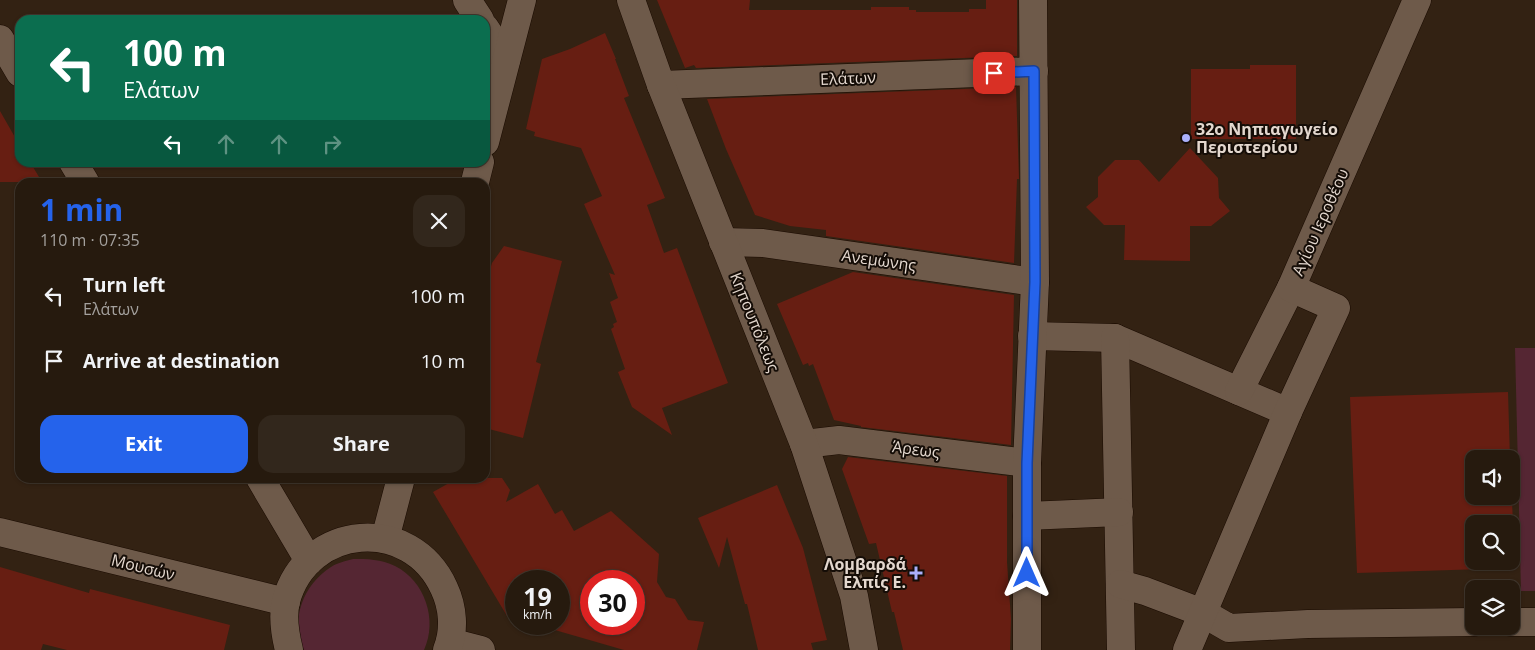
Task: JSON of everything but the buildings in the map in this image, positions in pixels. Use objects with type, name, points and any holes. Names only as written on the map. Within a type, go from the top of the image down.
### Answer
[{"type":"street","points":[[467,0],[477,15]]},
{"type":"street","points":[[490,122],[522,0]]},
{"type":"street","name":"Κηπουπόλεως","points":[[631,0],[661,85],[804,444],[854,596],[864,650]]},
{"type":"street","points":[[1027,650],[1027,463],[1035,282],[1033,0]]},
{"type":"street","name":"Αγίου Ιεροθέου","points":[[1288,412],[1336,308],[1291,288],[1417,0]]},
{"type":"street","points":[[490,36],[506,60]]},
{"type":"street","points":[[0,39],[15,64]]},
{"type":"street","name":"Ελάτων","points":[[661,85],[1034,71]]},
{"type":"street","points":[[76,167],[83,178]]},
{"type":"street","name":"Ανεμώνης","points":[[723,242],[762,243],[1035,282]]},
{"type":"street","points":[[1239,391],[1291,288]]},
{"type":"street","points":[[1032,336],[1115,338],[1288,412],[1187,650]]},
{"type":"street","points":[[1115,338],[1121,650]]},
{"type":"street","name":"Άρεως","points":[[804,444],[839,440],[1027,463]]},
{"type":"street","points":[[263,483],[309,561]]},
{"type":"street","points":[[385,539],[399,483]]},
{"type":"street","points":[[1027,516],[1119,512]]},
{"type":"street","name":"Μουσών","points":[[0,532],[286,602]]},
{"type":"street","points":[[289,650],[284,628],[286,602],[294,580],[309,561],[326,548],[344,540],[365,537],[385,539],[406,546],[425,559],[439,577],[449,597],[452,620],[449,646],[481,650]]},
{"type":"street","points":[[1120,584],[1145,591],[1203,613],[1228,628],[1308,624],[1465,622]]},
{"type":"street","points":[[1520,622],[1535,622]]},
{"type":"shaded area","points":[[1515,348],[1535,348],[1535,591],[1521,591],[1519,505],[1520,450],[1518,450]]},
{"type":"shaded area","points":[[353,559],[374,560],[390,564],[414,581],[426,602],[429,614],[430,626],[424,650],[304,650],[298,626],[299,615],[306,593],[321,574],[339,563]]},
{"type":"place","name":"32ο Νηπιαγωγείο Περιστερίου","points":[[1186,138]]},
{"type":"place","name":"Λομβαρδά Ελπίς Ε.","points":[[916,573]]},
{"type":"route","points":[[994,73],[1034,71],[1035,282],[1027,463],[1027,573]]}]
